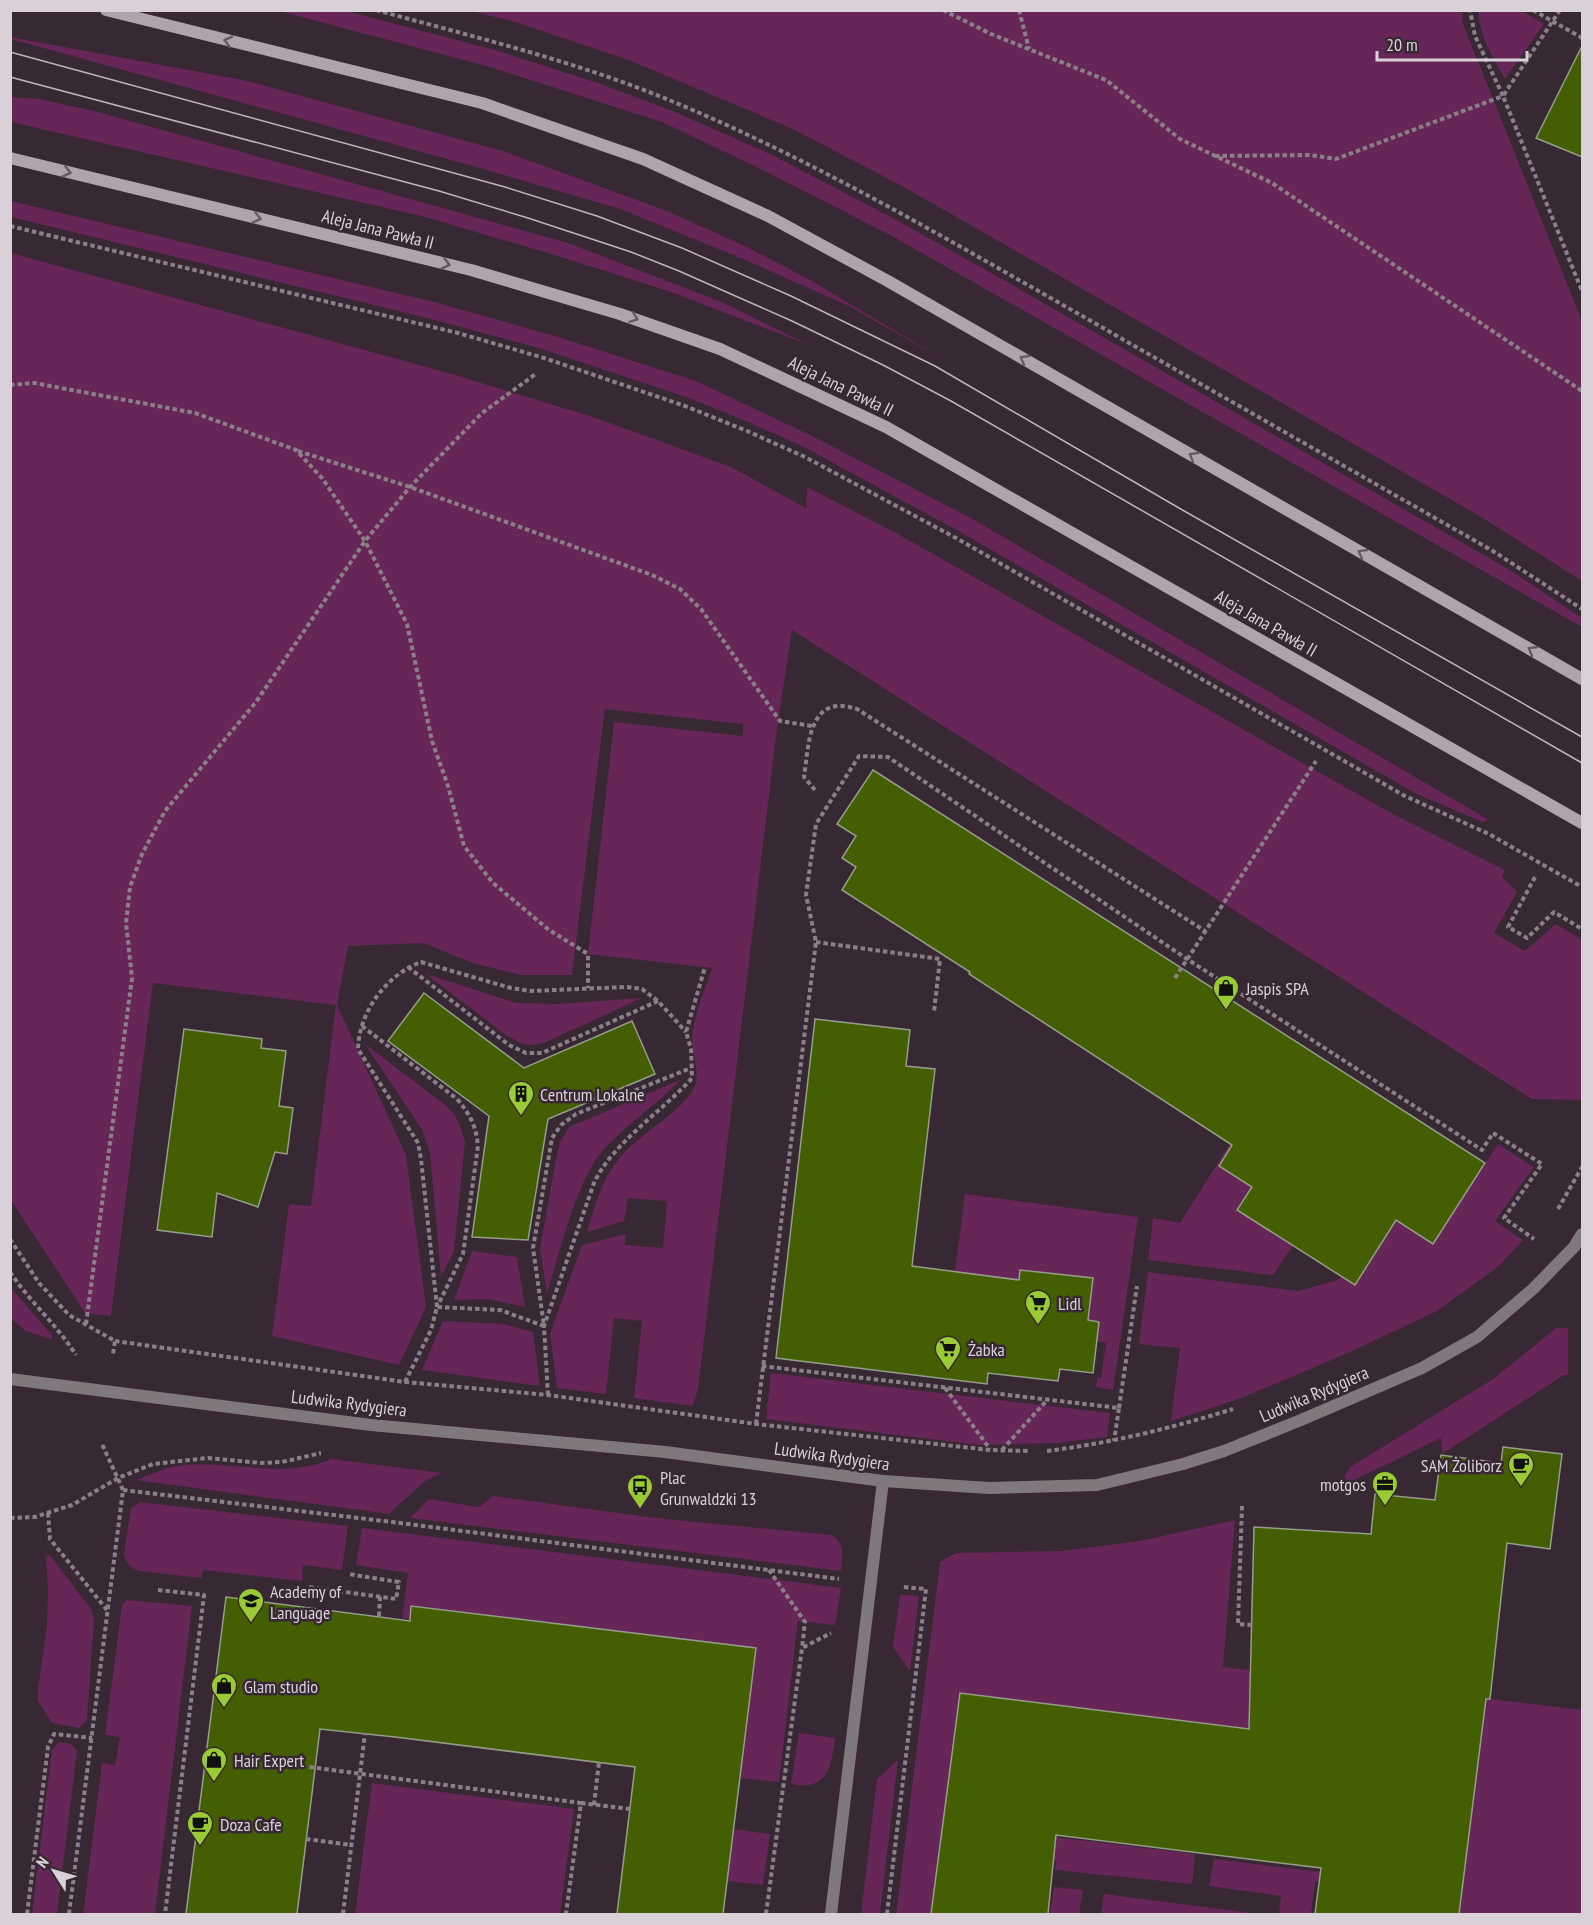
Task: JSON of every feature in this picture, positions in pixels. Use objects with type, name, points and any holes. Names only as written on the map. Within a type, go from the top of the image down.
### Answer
[{"type":"main road","points":[[106,10],[482,103],[643,159],[768,216],[886,280],[1582,679]]},
{"type":"main road","name":"Aleja Jana Pawła II","points":[[10,158],[471,270],[620,314],[720,350],[886,427],[1582,823]]},
{"type":"street","name":"Ludwika Rydygiera","points":[[10,1379],[371,1425],[665,1452],[883,1482],[988,1488],[1096,1485],[1183,1464],[1224,1450],[1422,1368],[1477,1337],[1533,1288],[1574,1247],[1582,1234]]},
{"type":"street","points":[[831,1914],[883,1482]]},
{"type":"path","points":[[376,10],[603,75],[679,104],[774,147],[894,209],[1482,545],[1582,609]]},
{"type":"path","points":[[943,10],[991,34],[1106,80],[1180,139],[1272,183],[1582,391]]},
{"type":"path","points":[[1019,10],[1029,49]]},
{"type":"path","points":[[1470,10],[1475,36],[1503,96],[1581,282],[1582,291]]},
{"type":"path","points":[[1533,10],[1582,38]]},
{"type":"path","points":[[1214,156],[1310,155],[1336,159],[1503,96],[1560,10]]},
{"type":"path","points":[[10,226],[469,336],[544,358],[685,406],[747,431],[805,457],[956,538],[1405,796],[1489,834],[1582,887]]},
{"type":"path","points":[[86,1324],[132,978],[126,922],[130,887],[142,854],[165,811],[256,702],[365,541],[410,487],[482,413],[537,373]]},
{"type":"path","points":[[10,385],[34,383],[195,413],[296,450],[410,487],[652,575],[680,589],[702,609],[780,721],[812,726]]},
{"type":"path","points":[[296,450],[322,478],[365,541],[407,624],[432,741],[448,786],[464,846],[493,883],[549,930],[588,954],[588,988]]},
{"type":"path","points":[[815,790],[804,777],[812,726],[827,709],[838,706],[857,709],[1205,931]]},
{"type":"path","points":[[756,1424],[816,942],[806,895],[816,824],[860,756],[888,757],[1187,959],[1482,1150],[1493,1133],[1542,1164],[1504,1218],[1534,1239]]},
{"type":"path","points":[[1175,978],[1316,761]]},
{"type":"path","points":[[1535,877],[1508,927],[1527,938],[1554,912],[1582,929]]},
{"type":"path","points":[[816,942],[940,959],[934,1012]]},
{"type":"path","points":[[437,1307],[418,1143],[358,1050],[358,1034],[368,1009],[386,985],[408,967],[421,962],[511,988],[530,991],[627,987],[642,989],[658,1001],[686,1032],[691,1049],[692,1078],[601,1168],[544,1326]]},
{"type":"path","points":[[408,967],[509,1046],[526,1053],[542,1053],[658,1001]]},
{"type":"path","points":[[686,1032],[705,967]]},
{"type":"path","points":[[361,1026],[457,1099],[469,1112],[476,1130],[478,1146],[463,1254],[437,1307],[431,1330],[405,1382]]},
{"type":"path","points":[[548,1395],[544,1326],[533,1248],[552,1138],[561,1125],[576,1114],[691,1068]]},
{"type":"path","points":[[1553,1215],[1582,1167]]},
{"type":"path","points":[[1526,1247],[1540,1231]]},
{"type":"path","points":[[10,1239],[39,1283],[69,1315],[115,1341],[405,1382],[548,1395],[756,1424],[990,1450],[1033,1451]]},
{"type":"path","points":[[10,1272],[31,1300],[65,1337],[99,1391]]},
{"type":"path","points":[[1114,1441],[1137,1286]]},
{"type":"path","points":[[437,1307],[500,1310],[544,1326]]},
{"type":"path","points":[[113,1354],[115,1341]]},
{"type":"path","points":[[762,1366],[1119,1408]]},
{"type":"path","points":[[945,1388],[990,1450]]},
{"type":"path","points":[[1001,1451],[1047,1400]]},
{"type":"path","points":[[1044,1451],[1114,1441],[1174,1427],[1237,1407]]},
{"type":"path","points":[[10,1518],[35,1517],[72,1505],[118,1478],[153,1464],[172,1460],[207,1458],[261,1463],[312,1457],[330,1450],[371,1425]]},
{"type":"path","points":[[69,1914],[123,1490],[102,1444]]},
{"type":"path","points":[[123,1490],[926,1589],[887,1914]]},
{"type":"path","points":[[1242,1506],[1238,1624],[1252,1624]]},
{"type":"path","points":[[48,1513],[50,1539],[108,1611]]},
{"type":"path","points":[[766,1914],[805,1622],[769,1570]]},
{"type":"path","points":[[309,1587],[396,1599],[399,1582],[348,1575]]},
{"type":"path","points":[[158,1590],[204,1595],[165,1914]]},
{"type":"path","points":[[379,1616],[380,1597]]},
{"type":"path","points":[[802,1648],[832,1633]]},
{"type":"path","points":[[343,1914],[365,1733]]},
{"type":"path","points":[[27,1914],[48,1747],[54,1734],[92,1738]]},
{"type":"path","points":[[594,1805],[599,1762]]},
{"type":"path","points":[[302,1766],[630,1809]]},
{"type":"path","points":[[566,1914],[581,1803]]},
{"type":"path","points":[[306,1839],[351,1845]]},
{"type":"shaded area","points":[[279,11],[346,11],[495,50],[598,83],[675,112],[770,154],[891,217],[993,274],[1510,570],[1582,618],[1582,627],[892,236],[767,172],[662,122],[490,67]]},
{"type":"shaded area","points":[[470,11],[1462,11],[1463,24],[1582,321],[1582,581],[1478,515],[902,186],[793,129],[631,61],[512,21]]},
{"type":"shaded area","points":[[1478,11],[1522,11],[1544,24],[1505,79],[1484,38]]},
{"type":"shaded area","points":[[10,37],[248,81],[506,152],[667,211],[747,247],[810,280],[949,363],[849,306],[743,259],[620,209]]},
{"type":"shaded area","points":[[11,97],[40,99],[98,112],[568,243],[722,302],[809,345],[671,292],[425,217],[11,122]]},
{"type":"shaded area","points":[[11,201],[434,302],[555,336],[696,381],[810,435],[969,517],[1489,820],[1482,822],[1417,794],[960,532],[804,447],[748,422],[689,398],[539,348],[431,319],[11,217]]},
{"type":"shaded area","points":[[11,253],[445,372],[593,417],[731,467],[806,508],[807,487],[898,534],[1391,813],[1505,870],[1502,877],[1517,892],[1494,933],[1525,951],[1556,924],[1582,940],[1582,1100],[1532,1099],[792,630],[777,728],[698,1389],[693,1406],[634,1398],[642,1321],[614,1318],[606,1394],[557,1388],[550,1334],[582,1245],[626,1234],[625,1245],[663,1248],[667,1201],[628,1198],[624,1221],[587,1232],[602,1186],[621,1156],[678,1108],[694,1087],[697,1073],[692,1046],[693,1031],[712,968],[588,954],[614,722],[743,736],[743,724],[605,709],[572,975],[521,975],[472,963],[424,943],[348,946],[337,1005],[406,1155],[426,1307],[399,1365],[272,1336],[289,1204],[311,1206],[336,1005],[153,983],[111,1316],[85,1313],[11,1200]]},
{"type":"shaded area","points":[[426,974],[516,1003],[556,1004],[642,998],[546,1042],[528,1045],[503,1033]]},
{"type":"shaded area","points":[[365,1044],[449,1108],[462,1130],[465,1142],[454,1251],[441,1277],[430,1152],[422,1130]]},
{"type":"shaded area","points":[[682,1079],[615,1138],[596,1160],[586,1176],[570,1216],[547,1293],[540,1249],[560,1142],[569,1127]]},
{"type":"shaded area","points":[[1236,1134],[1238,1135],[1219,1166],[1252,1187],[1237,1210],[1293,1246],[1273,1275],[1148,1260],[1153,1218],[1180,1223]]},
{"type":"shaded area","points":[[1498,1144],[1534,1167],[1495,1221],[1523,1240],[1499,1266],[1437,1311],[1348,1353],[1239,1399],[1171,1421],[1180,1348],[1139,1344],[1148,1272],[1298,1291],[1342,1277],[1355,1285],[1396,1220],[1433,1244]]},
{"type":"shaded area","points":[[965,1194],[1138,1217],[1113,1390],[1096,1387],[1097,1378],[1101,1378],[1106,1343],[1097,1341],[1099,1322],[1088,1320],[1093,1278],[1019,1280],[955,1272]]},
{"type":"shaded area","points":[[472,1251],[517,1257],[525,1307],[488,1299],[454,1300]]},
{"type":"shaded area","points":[[11,1288],[52,1335],[52,1340],[26,1331],[11,1319]]},
{"type":"shaded area","points":[[443,1321],[503,1324],[533,1332],[540,1386],[422,1370]]},
{"type":"shaded area","points":[[1556,1328],[1568,1328],[1568,1375],[1564,1375],[1442,1454],[1441,1438],[1348,1483],[1344,1477],[1350,1467],[1493,1379]]},
{"type":"shaded area","points":[[771,1373],[1110,1413],[1107,1437],[1057,1443],[979,1445],[766,1419]]},
{"type":"shaded area","points":[[332,1459],[441,1473],[425,1481],[389,1514],[136,1480],[165,1469],[184,1465],[203,1464],[276,1469],[313,1465]]},
{"type":"shaded area","points":[[493,1496],[655,1518],[831,1535],[841,1546],[841,1571],[410,1518],[429,1499],[479,1507]]},
{"type":"shaded area","points":[[140,1502],[348,1526],[342,1570],[303,1565],[302,1581],[203,1570],[201,1578],[139,1571],[129,1564],[124,1554],[131,1508]]},
{"type":"shaded area","points":[[1235,1520],[1223,1667],[1582,1710],[1582,1914],[1459,1914],[1478,1758],[960,1693],[931,1914],[896,1914],[940,1562],[956,1553],[1062,1551],[1140,1541]]},
{"type":"shaded area","points":[[362,1528],[841,1588],[835,1625],[798,1621],[779,1782],[740,1778],[756,1648],[412,1606],[410,1619],[402,1618],[408,1573],[356,1565]]},
{"type":"shaded area","points":[[50,1555],[91,1609],[94,1619],[87,1720],[79,1728],[52,1723],[38,1701],[47,1626],[46,1557]]},
{"type":"shaded area","points":[[900,1595],[919,1596],[910,1671],[893,1647]]},
{"type":"shaded area","points":[[127,1600],[192,1606],[155,1914],[83,1914],[102,1763],[115,1765],[120,1737],[105,1735],[122,1605]]},
{"type":"shaded area","points":[[799,1733],[835,1738],[832,1758],[826,1775],[813,1784],[791,1784]]},
{"type":"shaded area","points":[[59,1742],[71,1744],[77,1751],[57,1914],[32,1914],[52,1750]]},
{"type":"shaded area","points":[[898,1760],[880,1914],[861,1914],[877,1779]]},
{"type":"shaded area","points":[[372,1783],[574,1809],[560,1914],[355,1914]]},
{"type":"shaded area","points":[[734,1829],[770,1834],[763,1885],[727,1881]]},
{"type":"shaded area","points":[[1046,1836],[1195,1854],[1192,1884],[1055,1870],[1056,1861],[1043,1859]]},
{"type":"shaded area","points":[[1214,1859],[1329,1873],[1327,1882],[1315,1881],[1311,1914],[1279,1914],[1281,1896],[1209,1886]]},
{"type":"shaded area","points":[[1054,1887],[1083,1890],[1079,1914],[1050,1914]]},
{"type":"shaded area","points":[[1104,1894],[1259,1914],[1101,1914]]},
{"type":"building","points":[[1582,46],[1582,157],[1536,138]]},
{"type":"building","points":[[873,770],[1485,1163],[1433,1244],[1396,1220],[1355,1285],[1237,1210],[1252,1187],[1219,1166],[1232,1145],[842,890],[856,867],[842,858],[856,836],[837,824]]},
{"type":"building","name":"Centrum Lokalne","points":[[424,993],[524,1068],[632,1021],[655,1074],[548,1119],[528,1240],[472,1237],[489,1116],[388,1041]]},
{"type":"building","points":[[815,1019],[910,1030],[906,1066],[935,1069],[912,1266],[1019,1280],[1020,1270],[1093,1278],[1088,1320],[1099,1322],[1093,1373],[1060,1369],[1058,1381],[988,1373],[987,1384],[776,1358]]},
{"type":"building","points":[[184,1029],[262,1039],[261,1048],[286,1051],[279,1106],[293,1108],[287,1154],[275,1152],[258,1207],[217,1193],[212,1237],[157,1230]]},
{"type":"building","points":[[1503,1447],[1562,1454],[1550,1549],[1507,1543],[1490,1699],[1486,1699],[1459,1914],[1315,1914],[1321,1868],[1056,1835],[1048,1914],[931,1914],[960,1693],[1249,1729],[1254,1527],[1371,1534],[1375,1494],[1435,1500],[1441,1455],[1501,1463]]},
{"type":"building","points":[[226,1597],[410,1621],[411,1606],[756,1648],[723,1914],[617,1914],[635,1767],[320,1729],[297,1914],[186,1914]]},
{"type":"tram line","points":[[10,52],[505,187],[597,216],[682,248],[791,296],[935,366],[1179,508],[1582,737]]},
{"type":"tram line","points":[[10,77],[439,191],[631,252],[679,271],[792,321],[951,401],[1582,763]]},
{"type":"place","name":"Jaspis SPA","points":[[1226,1011]]},
{"type":"place","name":"Centrum Lokalne","points":[[521,1117]]},
{"type":"place","name":"Lidl","points":[[1038,1326]]},
{"type":"place","name":"Żabka","points":[[948,1372]]},
{"type":"place","name":"SAM Żoliborz","points":[[1521,1488]]},
{"type":"place","name":"motgos","points":[[1385,1507]]},
{"type":"place","name":"Plac Grunwaldzki 13","points":[[640,1510]]},
{"type":"place","name":"Academy of Language","points":[[251,1624]]},
{"type":"place","name":"Glam studio","points":[[224,1709]]},
{"type":"place","name":"Hair Expert","points":[[214,1783]]},
{"type":"place","name":"Doza Cafe","points":[[200,1847]]}]
